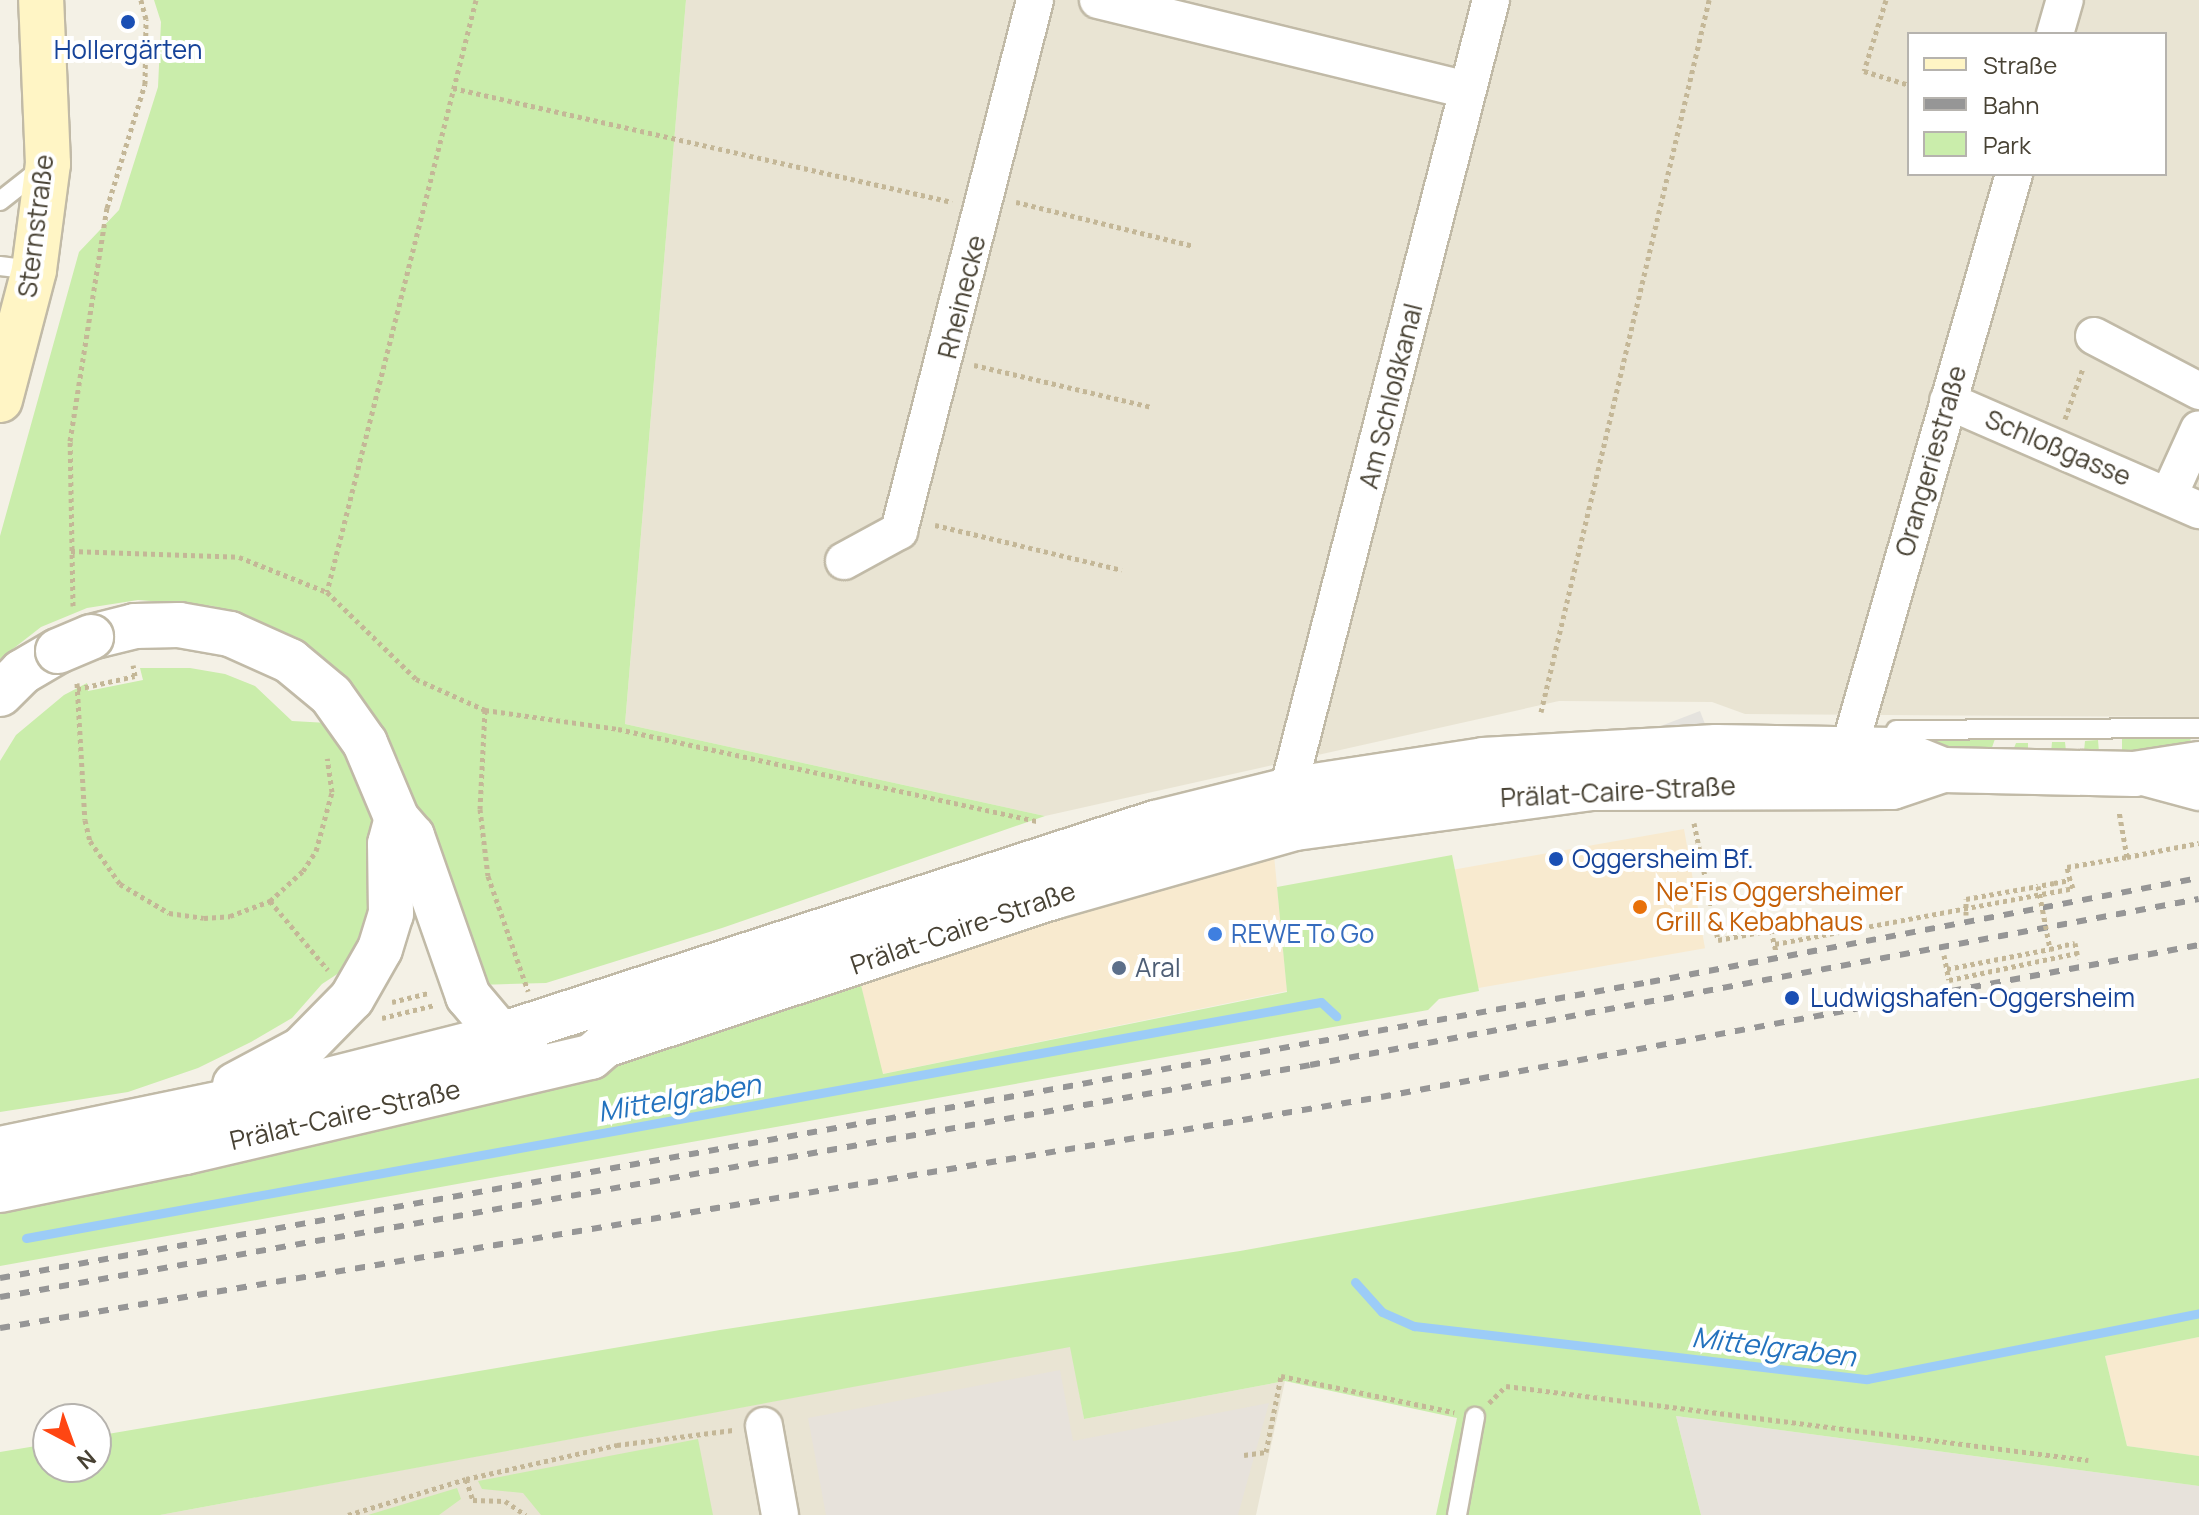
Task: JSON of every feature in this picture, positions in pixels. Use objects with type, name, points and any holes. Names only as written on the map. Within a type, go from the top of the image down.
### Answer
[{"type":"main road","name":"Sternstraße","points":[[0,400],[17,268],[48,164],[41,0]]},
{"type":"street","name":"Rheinecke","points":[[844,561],[887,542],[903,518],[947,358],[1035,0]]},
{"type":"street","points":[[1098,0],[1467,90]]},
{"type":"street","name":"Am Schloßkanal","points":[[1292,809],[1491,0]]},
{"type":"street","points":[[2056,32],[2065,0]]},
{"type":"street","name":"Orangeriestraße","points":[[1848,768],[1948,401],[2013,176]]},
{"type":"street","points":[[2094,336],[2199,391]]},
{"type":"street","name":"Schloßgasse","points":[[1948,401],[2184,503],[2199,429]]},
{"type":"street","points":[[0,694],[22,672],[75,643],[135,626],[179,625],[230,634],[290,661],[331,695],[365,743],[397,819],[412,836],[455,971],[483,1018],[501,1035],[547,1045],[587,1039],[605,1045]]},
{"type":"street","name":"Prälat-Caire-Straße","points":[[0,1190],[591,1057],[605,1045],[983,901],[1155,823],[1292,809],[1475,800],[1592,788],[1687,787],[1848,768],[1894,750],[1943,770],[2005,752],[2199,792]]},
{"type":"street","name":"Prälat-Caire-Straße","points":[[1292,809],[1383,773],[1592,751],[1848,768]]},
{"type":"street","name":"Prälat-Caire-Straße","points":[[2123,774],[2199,764]]},
{"type":"street","points":[[178,1111],[302,1049],[352,998],[380,949],[391,914],[390,844],[397,819]]},
{"type":"street","name":"Prälat-Caire-Straße","points":[[0,1149],[309,1085],[983,901]]},
{"type":"street","points":[[764,1426],[780,1515]]},
{"type":"lane","points":[[0,201],[48,164]]},
{"type":"lane","points":[[1896,730],[2005,752],[2199,728]]},
{"type":"lane","points":[[1457,1515],[1475,1417]]},
{"type":"path","points":[[141,0],[146,19],[145,84],[107,208],[70,441],[77,689],[85,820],[90,841],[120,884],[169,913],[204,918],[230,916],[270,901],[303,871],[326,825],[332,792],[323,747]]},
{"type":"path","points":[[327,592],[476,0]]},
{"type":"path","points":[[1541,712],[1709,0]]},
{"type":"path","points":[[1886,0],[1864,71],[1907,84]]},
{"type":"path","points":[[453,88],[1194,246]]},
{"type":"path","points":[[2064,423],[2094,336]]},
{"type":"path","points":[[947,358],[1152,407]]},
{"type":"path","points":[[903,518],[1122,570]]},
{"type":"path","points":[[71,551],[239,557],[327,592],[416,679],[485,710],[633,732],[1046,823]]},
{"type":"path","points":[[77,689],[135,676]]},
{"type":"path","points":[[485,710],[480,809],[488,876],[528,992]]},
{"type":"path","points":[[2123,774],[2127,857]]},
{"type":"path","points":[[1687,787],[1718,940],[1771,930],[1775,948],[1966,912],[2073,888],[2067,867],[2199,843]]},
{"type":"path","points":[[1966,912],[1966,899],[2070,880]]},
{"type":"path","points":[[2038,886],[2050,949]]},
{"type":"path","points":[[270,901],[338,982]]},
{"type":"path","points":[[1944,955],[1949,980],[2077,956],[2075,943],[1947,969]]},
{"type":"path","points":[[382,1005],[437,991]]},
{"type":"path","points":[[403,1014],[444,1002]]},
{"type":"path","points":[[1244,1455],[1266,1452],[1281,1376],[1475,1417],[1506,1386],[2088,1460]]},
{"type":"path","points":[[348,1515],[466,1479],[617,1445],[764,1426]]},
{"type":"path","points":[[466,1479],[473,1500],[505,1501],[526,1515]]},
{"type":"shaded area","points":[[686,0],[2199,0],[2199,717],[1745,714],[1712,702],[1559,701],[1045,816],[625,724]]},
{"type":"shaded area","points":[[1700,711],[1708,732],[1535,798],[1527,777]]},
{"type":"shaded area","points":[[1684,829],[1705,948],[1476,989],[1455,869]]},
{"type":"shaded area","points":[[1274,855],[1287,991],[882,1074],[860,981],[1027,925]]},
{"type":"shaded area","points":[[2199,1337],[2199,1456],[2127,1446],[2105,1356]]},
{"type":"shaded area","points":[[1071,1346],[1084,1419],[1285,1381],[1256,1515],[160,1515]]},
{"type":"shaded area","points":[[1060,1370],[1073,1441],[1269,1403],[1238,1515],[826,1515],[808,1418]]},
{"type":"shaded area","points":[[1676,1416],[2199,1486],[2199,1515],[1701,1515]]},
{"type":"green space","points":[[154,0],[686,0],[625,724],[1045,816],[722,928],[546,983],[478,985],[399,760],[368,705],[323,660],[271,626],[213,606],[138,600],[87,608],[41,627],[0,659],[0,536],[79,252],[119,210],[158,87],[161,22]]},
{"type":"green space","points":[[140,668],[190,668],[225,674],[255,686],[292,721],[328,723],[345,744],[373,815],[370,909],[345,969],[322,984],[292,1018],[251,1042],[198,1068],[128,1092],[0,1112],[0,761],[16,735],[64,695],[87,683],[88,691],[143,680]]},
{"type":"green space","points":[[1996,736],[1989,756],[1905,747],[1926,737]]},
{"type":"green space","points":[[2190,737],[2192,748],[2148,757],[2012,753],[2016,743],[2028,743],[2028,753],[2051,753],[2052,742],[2065,742],[2066,751],[2084,751],[2085,741],[2098,740],[2099,752],[2122,751],[2122,739]]},
{"type":"green space","points":[[1452,855],[1479,991],[1439,999],[1428,1010],[0,1266],[0,1213],[265,1157],[604,1064],[860,981],[883,1074],[1287,992],[1277,887]]},
{"type":"green space","points":[[2199,1078],[2199,1337],[2105,1356],[2127,1446],[2199,1456],[2199,1486],[1676,1416],[1701,1515],[1436,1515],[1457,1418],[1285,1381],[1084,1419],[1070,1347],[160,1515],[0,1515],[0,1452],[32,1447],[32,1483],[112,1483],[112,1433],[720,1330],[1240,1251]]},
{"type":"green space","points":[[698,1439],[713,1515],[541,1515],[523,1493],[482,1489],[478,1481]]},
{"type":"green space","points":[[457,1488],[461,1499],[439,1515],[368,1515]]},
{"type":"waterway","name":"Mittelgraben","points":[[26,1238],[1321,1002],[1336,1016]]},
{"type":"waterway","name":"Mittelgraben","points":[[1355,1282],[1382,1312],[1414,1326],[1867,1379],[2199,1313]]},
{"type":"railway","points":[[0,1278],[1650,982],[2199,878]]},
{"type":"railway","points":[[0,1297],[1310,1065],[2199,899]]},
{"type":"railway","points":[[0,1328],[1381,1097],[2199,945]]},
{"type":"place","name":"Hollergärten","points":[[128,22]]},
{"type":"place","name":"Oggersheim Bf.","points":[[1556,859]]},
{"type":"place","name":"Ne‘Fis Oggersheimer Grill & Kebabhaus","points":[[1640,907]]},
{"type":"place","name":"REWE To Go","points":[[1215,934]]},
{"type":"place","name":"Aral","points":[[1119,968]]},
{"type":"place","name":"Ludwigshafen-Oggersheim","points":[[1792,998]]}]
